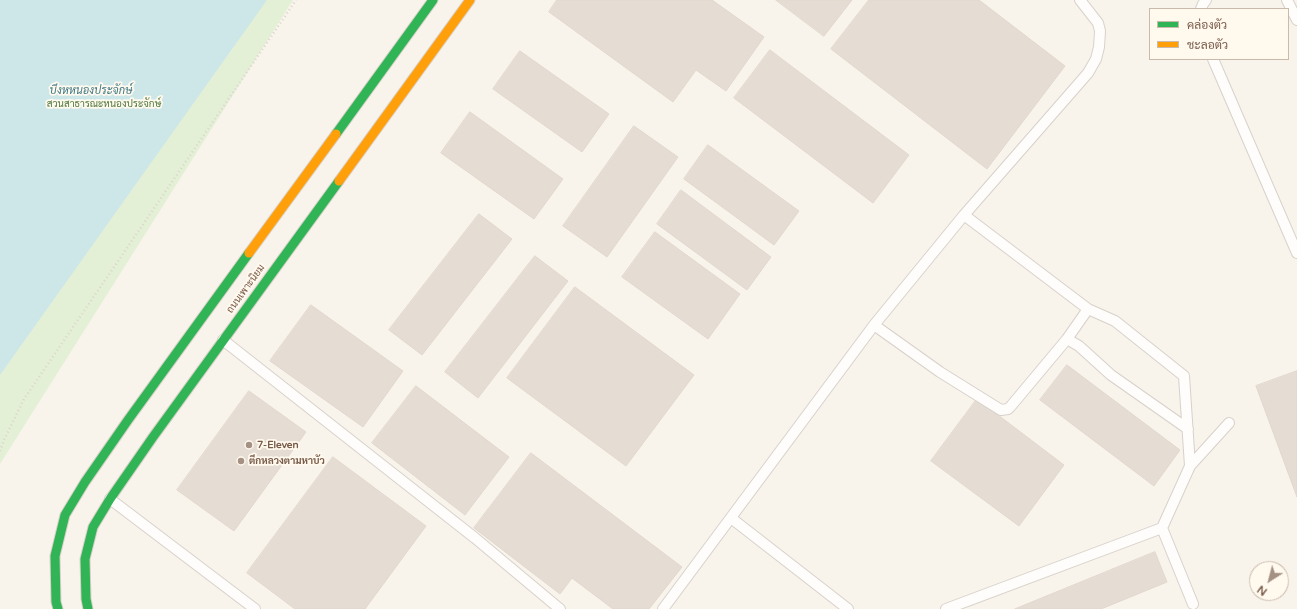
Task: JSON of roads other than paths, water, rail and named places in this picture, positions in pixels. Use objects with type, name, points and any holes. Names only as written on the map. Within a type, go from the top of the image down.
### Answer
[{"type":"street","name":"ถนนเพาะนิยม","points":[[58,609],[56,602],[55,556],[65,515],[81,489],[128,420],[434,0]]},
{"type":"street","name":"ถนนเพาะนิยม","points":[[88,609],[86,599],[85,559],[93,527],[110,499],[157,431],[470,0]]},
{"type":"lane","points":[[664,609],[874,326],[964,215],[1088,73],[1096,59],[1100,31],[1098,23],[1080,0]]},
{"type":"lane","points":[[1287,0],[1297,20]]},
{"type":"lane","points":[[1213,60],[1297,253]]},
{"type":"lane","points":[[964,215],[1088,309],[1115,322],[1184,376],[1190,466]]},
{"type":"lane","points":[[874,326],[940,372],[1001,410],[1008,409],[1012,406],[1067,339],[1088,309]]},
{"type":"lane","points":[[1067,339],[1079,346],[1111,375],[1188,429]]},
{"type":"lane","points":[[223,340],[475,538],[560,609]]},
{"type":"lane","points":[[946,609],[1162,528],[1190,466],[1229,423]]},
{"type":"lane","points":[[110,499],[254,609]]},
{"type":"lane","points":[[731,518],[848,609]]},
{"type":"lane","points":[[1162,528],[1193,604]]},
{"type":"water","name":"บึงหหนองประจักษ์","points":[[0,0],[267,0],[0,375]]},
{"type":"place","name":"7-Eleven","points":[[249,445]]},
{"type":"place","name":"ตึกหลวงตามหาบัว","points":[[241,461]]},
{"type":"park label","name":"สวนสาธารณะหนองประจักษ์","points":[[104,104]]}]
